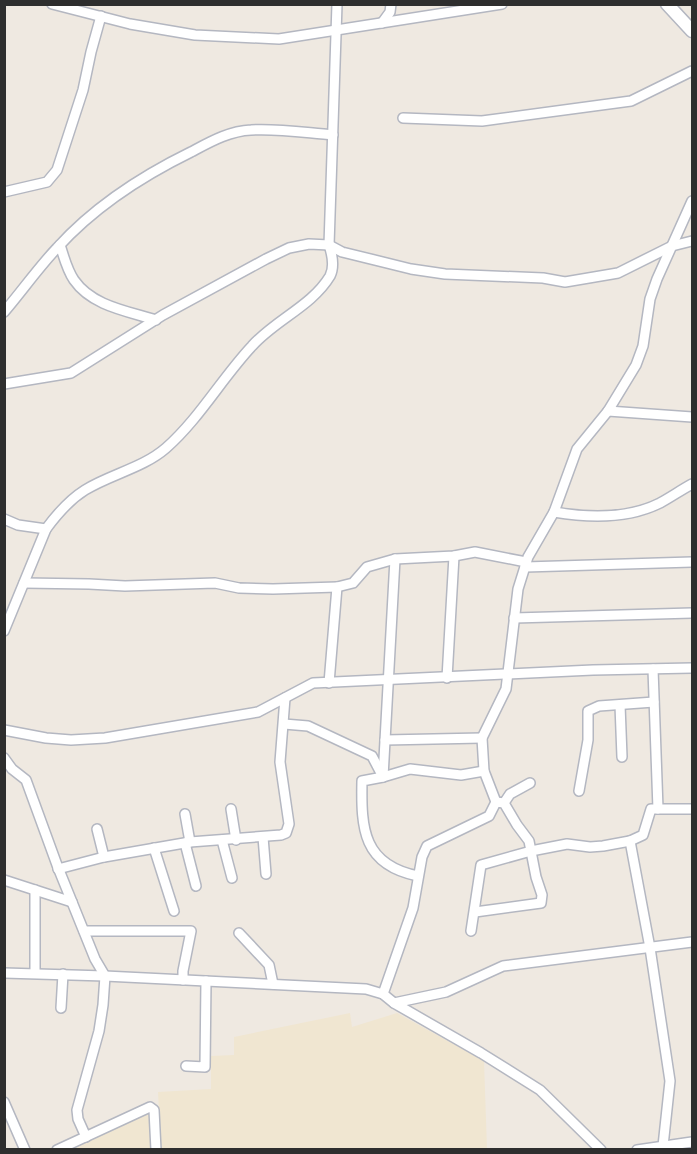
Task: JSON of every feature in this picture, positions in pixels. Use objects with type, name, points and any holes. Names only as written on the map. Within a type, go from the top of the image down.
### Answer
[{"type":"street","points":[[52,4],[130,24],[205,36],[279,39],[502,4]]},
{"type":"street","points":[[4,631],[46,529],[57,514],[86,489],[151,459],[167,447],[253,344],[309,299],[331,274],[333,258],[329,244],[337,4]]},
{"type":"street","points":[[382,23],[390,12],[391,4]]},
{"type":"street","points":[[667,4],[693,31]]},
{"type":"street","points":[[4,203],[8,192],[47,182],[57,170],[83,90],[101,16]]},
{"type":"street","points":[[403,118],[482,121],[631,101],[693,71]]},
{"type":"street","points":[[4,312],[60,245],[84,222],[132,185],[159,168],[234,132],[252,129],[333,135]]},
{"type":"street","points":[[475,912],[541,903],[542,896],[529,841],[500,802],[484,771],[482,738],[506,689],[518,589],[526,564],[554,513],[577,449],[608,411],[636,365],[643,346],[650,299],[693,201]]},
{"type":"street","points":[[4,384],[71,373],[156,320],[282,252],[309,244],[329,244],[342,252],[411,269],[445,274],[543,278],[565,282],[618,273],[672,246],[693,241]]},
{"type":"street","points":[[60,245],[74,280],[86,293],[100,303],[156,320]]},
{"type":"street","points":[[608,411],[693,417]]},
{"type":"street","points":[[554,513],[597,517],[636,511],[660,503],[693,484]]},
{"type":"street","points":[[4,519],[18,525],[46,529]]},
{"type":"street","points":[[24,583],[125,586],[215,583],[240,588],[273,589],[337,587],[353,583],[367,567],[395,559],[454,556],[476,552],[526,564],[693,562]]},
{"type":"street","points":[[447,678],[454,556]]},
{"type":"street","points":[[383,777],[395,559]]},
{"type":"street","points":[[329,683],[337,587]]},
{"type":"street","points":[[514,618],[693,613]]},
{"type":"street","points":[[4,730],[54,739],[105,738],[258,712],[313,683],[693,668]]},
{"type":"street","points":[[653,669],[658,809]]},
{"type":"street","points":[[58,869],[104,857],[187,842],[236,840],[286,833],[289,824],[280,762],[285,698]]},
{"type":"street","points":[[579,791],[588,740],[588,711],[599,706],[654,702]]},
{"type":"street","points":[[620,705],[622,757]]},
{"type":"street","points":[[284,724],[308,726],[372,756],[383,777]]},
{"type":"street","points":[[385,740],[482,738]]},
{"type":"street","points":[[4,758],[12,769],[26,780],[58,869],[95,959],[105,976],[99,1031],[77,1110],[78,1119],[86,1137]]},
{"type":"street","points":[[418,876],[394,869],[381,859],[367,842],[363,830],[362,781],[410,769],[461,776],[484,771]]},
{"type":"street","points":[[383,994],[413,908],[422,857],[427,846],[489,816],[500,802],[530,783]]},
{"type":"street","points":[[231,809],[236,840]]},
{"type":"street","points":[[471,932],[481,865],[531,850],[567,844],[590,847],[630,841],[643,835],[651,809],[693,809]]},
{"type":"street","points":[[185,814],[187,842],[196,886]]},
{"type":"street","points":[[97,829],[104,857]]},
{"type":"street","points":[[263,837],[266,874]]},
{"type":"street","points":[[222,840],[232,878]]},
{"type":"street","points":[[630,841],[650,948],[670,1081],[663,1146]]},
{"type":"street","points":[[154,848],[174,911]]},
{"type":"street","points":[[4,880],[72,903]]},
{"type":"street","points":[[35,890],[35,973]]},
{"type":"street","points":[[84,931],[191,931],[183,980]]},
{"type":"street","points":[[239,933],[269,965],[273,984]]},
{"type":"street","points":[[394,1003],[446,992],[503,966],[693,942]]},
{"type":"street","points":[[4,973],[366,988],[383,994],[394,1003],[482,1053],[540,1090],[601,1149]]},
{"type":"street","points":[[61,1008],[63,974]]},
{"type":"street","points":[[186,1066],[205,1066],[206,981]]},
{"type":"street","points":[[4,1102],[25,1149]]},
{"type":"street","points":[[57,1149],[150,1107],[154,1110],[156,1149]]},
{"type":"street","points":[[637,1149],[693,1142]]},
{"type":"shaded area","points":[[350,1013],[352,1027],[397,1013],[484,1061],[487,1149],[161,1149],[158,1092],[211,1089],[211,1056],[234,1055],[234,1037]]},
{"type":"shaded area","points":[[148,1112],[151,1115],[153,1149],[69,1150]]}]
